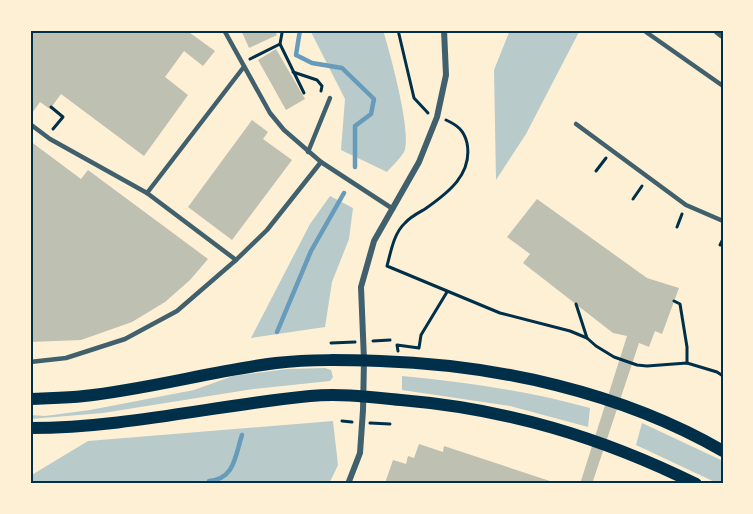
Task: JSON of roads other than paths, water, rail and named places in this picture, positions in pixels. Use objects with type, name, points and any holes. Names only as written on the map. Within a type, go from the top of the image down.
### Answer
[{"type":"main road","points":[[30,399],[85,396],[277,363],[336,359],[436,363],[474,368],[572,389],[635,410],[723,451]]},
{"type":"main road","points":[[30,428],[94,424],[313,396],[363,396],[449,404],[542,423],[606,444],[659,465],[696,484]]},
{"type":"street","points":[[348,484],[360,453],[364,360],[361,287],[374,241],[420,162],[437,117],[446,75],[444,30]]},
{"type":"street","points":[[718,30],[723,34]]},
{"type":"lane","points":[[224,30],[243,68],[270,113],[308,152],[393,209]]},
{"type":"lane","points":[[647,30],[646,32],[723,86]]},
{"type":"lane","points":[[147,194],[243,68]]},
{"type":"lane","points":[[308,152],[330,99]]},
{"type":"lane","points":[[30,124],[50,139],[147,194],[236,260]]},
{"type":"lane","points":[[576,124],[686,205],[723,221]]},
{"type":"lane","points":[[30,362],[66,358],[125,339],[177,311],[267,230],[321,162]]},
{"type":"waterway","points":[[300,30],[296,55],[312,63],[342,68],[374,99],[371,114],[355,126],[355,167]]},
{"type":"waterway","points":[[277,332],[311,251],[344,193]]},
{"type":"waterway","points":[[209,484],[209,481],[218,479],[229,471],[242,435]]}]
